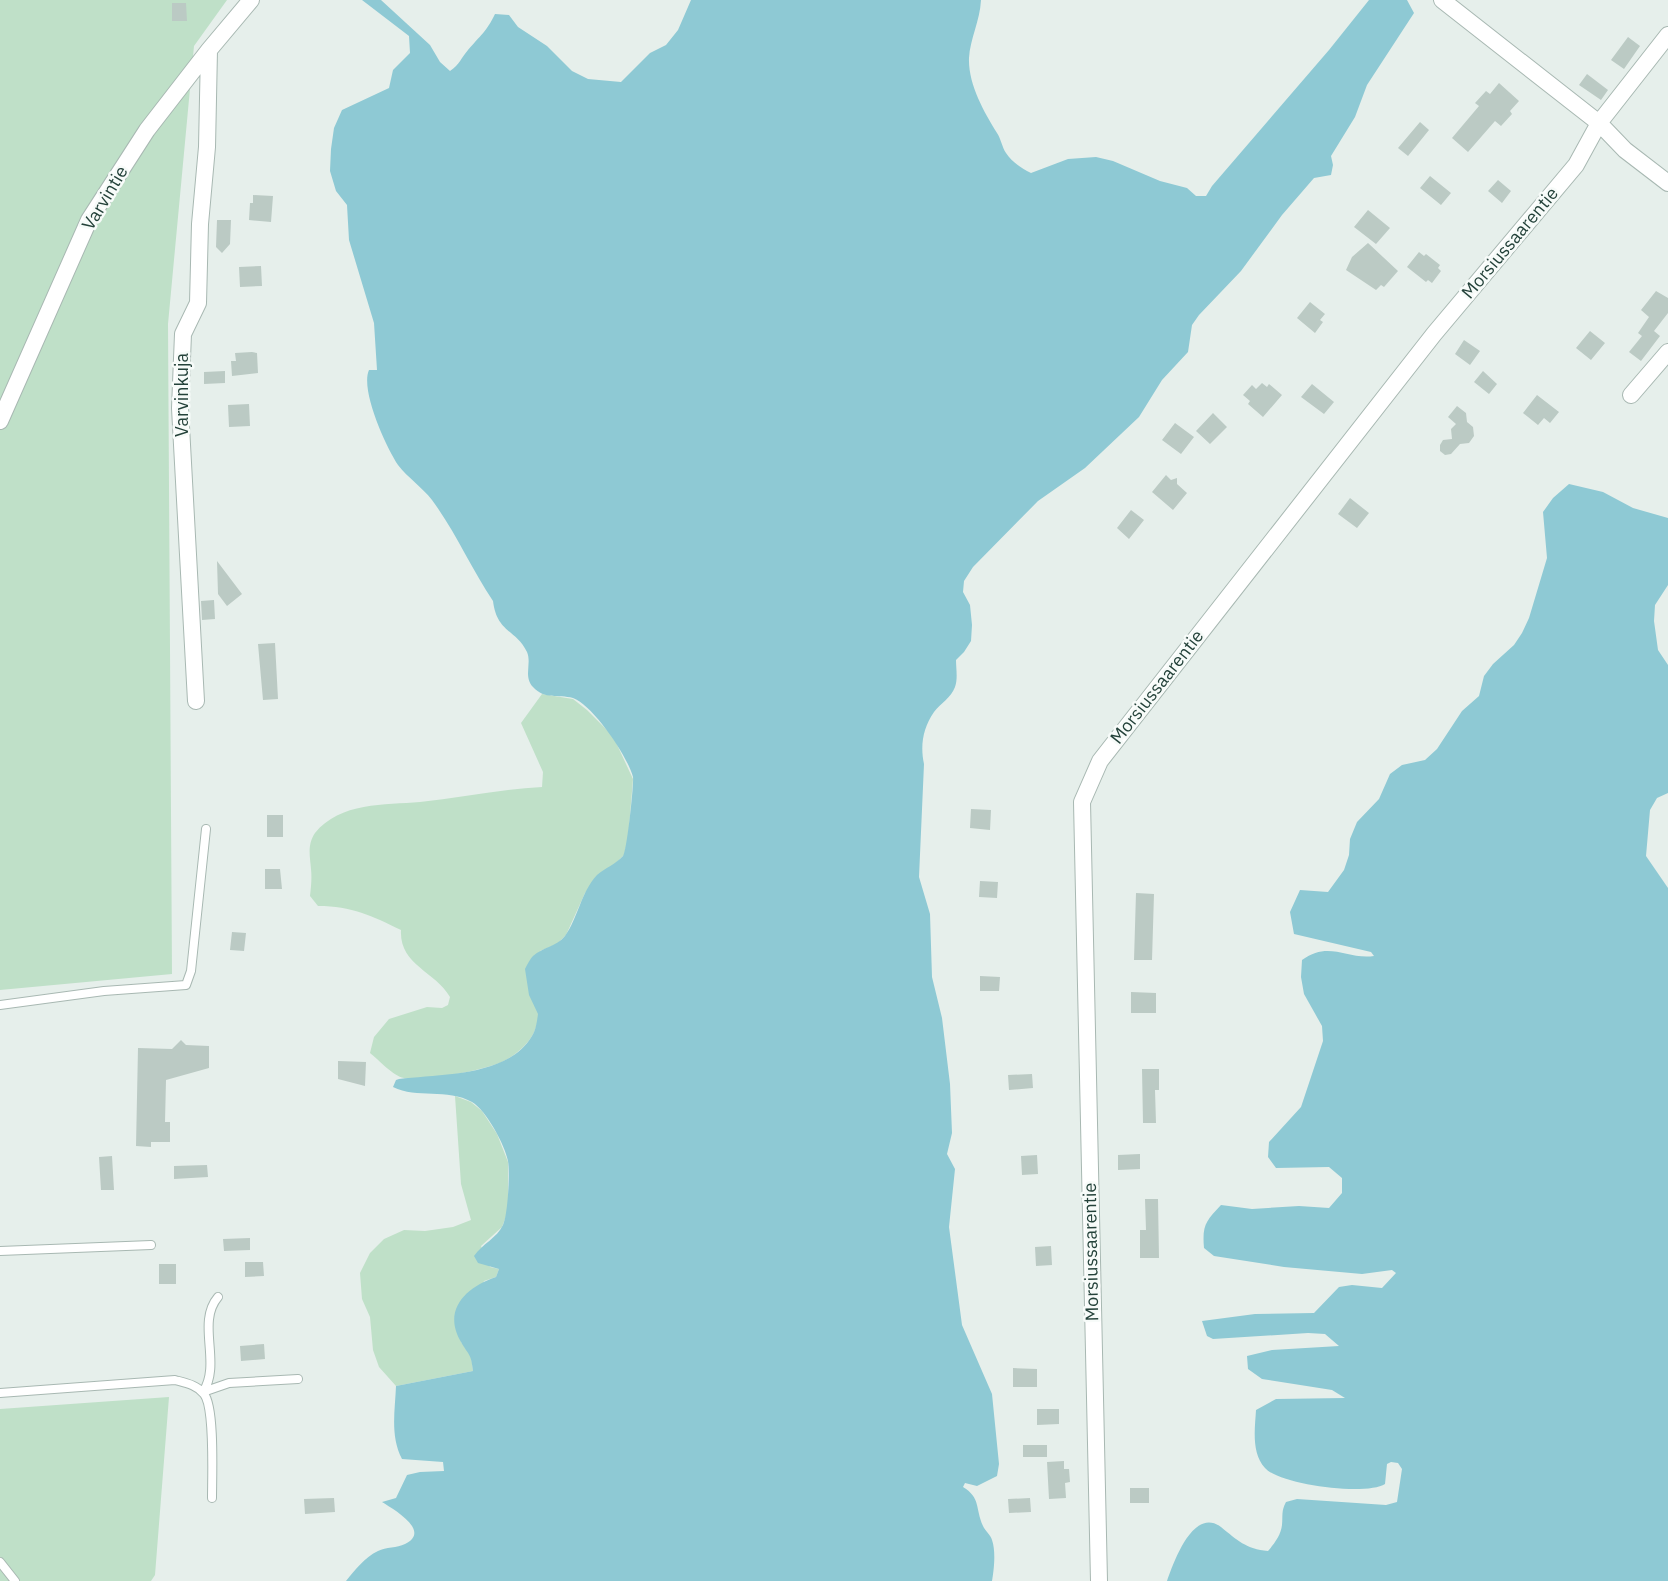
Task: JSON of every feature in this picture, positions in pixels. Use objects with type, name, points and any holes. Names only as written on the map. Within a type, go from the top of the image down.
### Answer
[{"type":"street","name":"Varvintie","points":[[0,421],[89,220],[147,130],[208,50],[251,0]]},
{"type":"street","points":[[1442,0],[1600,123],[1625,150],[1668,183]]},
{"type":"street","name":"Morsiussaarentie","points":[[1099,1581],[1082,802],[1092,777],[1108,751],[1434,334],[1576,165],[1600,123],[1668,35]]},
{"type":"street","name":"Varvinkuja","points":[[196,701],[180,408],[183,334],[198,303],[200,224],[207,147],[208,50]]},
{"type":"street","points":[[1631,395],[1668,352]]},
{"type":"lane","points":[[0,1005],[92,992],[186,985],[191,971],[206,830]]},
{"type":"lane","points":[[0,1251],[152,1245]]},
{"type":"lane","points":[[203,1392],[209,1382],[212,1368],[209,1322],[212,1304],[218,1297]]},
{"type":"lane","points":[[203,1392],[229,1383],[298,1378]]},
{"type":"lane","points":[[0,1393],[175,1380],[192,1384],[209,1400],[212,1498]]},
{"type":"lane","points":[[0,1562],[15,1581]]},
{"type":"green space","points":[[0,0],[227,0],[194,46],[168,324],[172,974],[0,990]]},
{"type":"green space","points":[[542,694],[573,699],[613,736],[633,779],[628,840],[624,855],[585,893],[566,935],[557,944],[540,951],[538,1018],[532,1036],[523,1047],[504,1061],[470,1071],[440,1077],[400,1077],[370,1053],[374,1037],[389,1019],[427,1007],[442,1008],[448,1005],[450,997],[406,952],[401,930],[352,910],[318,906],[310,896],[312,837],[325,823],[350,810],[542,787],[543,772],[521,723]]},
{"type":"green space","points":[[455,1096],[471,1102],[482,1111],[497,1134],[508,1162],[508,1211],[502,1227],[481,1246],[490,1267],[499,1269],[496,1277],[484,1281],[461,1342],[471,1355],[473,1371],[396,1386],[379,1367],[373,1350],[370,1317],[362,1299],[360,1273],[370,1253],[384,1239],[404,1230],[425,1231],[453,1227],[471,1220],[461,1184]]},
{"type":"green space","points":[[169,1397],[155,1575],[151,1581],[0,1581],[0,1409]]},
{"type":"water","points":[[362,0],[381,0],[430,45],[440,62],[450,71],[483,33],[495,14],[509,15],[518,27],[547,46],[572,71],[588,79],[621,82],[650,53],[666,45],[678,30],[691,0],[981,0],[969,58],[971,78],[982,107],[1005,151],[1014,162],[1031,173],[1068,159],[1096,157],[1187,188],[1196,196],[1206,196],[1369,0],[1407,0],[1414,13],[1367,85],[1355,117],[1331,156],[1331,175],[1314,178],[1282,215],[1241,271],[1199,315],[1192,325],[1188,352],[1162,380],[1139,417],[1085,468],[1038,501],[973,567],[964,581],[963,592],[970,605],[971,641],[956,660],[953,691],[934,712],[923,737],[919,877],[930,914],[932,977],[942,1018],[950,1084],[952,1133],[947,1154],[955,1169],[949,1227],[962,1325],[992,1394],[999,1464],[997,1476],[977,1486],[965,1483],[963,1487],[973,1495],[983,1526],[992,1540],[992,1581],[346,1581],[360,1564],[373,1554],[405,1544],[412,1539],[414,1533],[408,1521],[382,1502],[396,1498],[407,1475],[444,1471],[443,1462],[402,1459],[395,1432],[396,1386],[473,1371],[470,1358],[456,1330],[456,1310],[460,1301],[475,1287],[496,1277],[499,1269],[478,1263],[474,1256],[500,1230],[505,1220],[507,1203],[508,1161],[499,1137],[483,1112],[472,1102],[452,1095],[402,1091],[393,1087],[399,1079],[453,1074],[490,1066],[521,1049],[532,1036],[538,1014],[529,995],[525,969],[533,956],[565,936],[583,897],[597,875],[623,856],[633,782],[630,768],[617,745],[590,710],[573,698],[542,694],[530,683],[527,652],[498,619],[493,601],[440,512],[428,495],[398,465],[371,404],[367,379],[369,370],[377,370],[374,323],[349,240],[347,205],[336,191],[330,171],[331,149],[334,128],[342,110],[389,88],[393,70],[410,53],[409,36]]},
{"type":"water","points":[[1569,484],[1603,492],[1633,508],[1668,518],[1668,585],[1655,605],[1654,621],[1658,650],[1668,665],[1668,793],[1657,798],[1650,810],[1646,856],[1668,888],[1668,1581],[1167,1581],[1179,1551],[1193,1530],[1202,1524],[1211,1523],[1221,1527],[1248,1546],[1268,1551],[1280,1532],[1286,1502],[1297,1499],[1386,1505],[1397,1502],[1402,1469],[1398,1463],[1387,1464],[1385,1484],[1343,1489],[1305,1484],[1274,1474],[1265,1468],[1258,1455],[1255,1440],[1256,1410],[1276,1399],[1345,1398],[1332,1390],[1262,1379],[1248,1369],[1247,1356],[1272,1350],[1339,1346],[1325,1334],[1308,1333],[1213,1339],[1207,1336],[1202,1321],[1255,1314],[1314,1313],[1339,1287],[1352,1285],[1382,1288],[1396,1273],[1392,1270],[1362,1274],[1284,1267],[1214,1256],[1204,1248],[1204,1234],[1209,1220],[1221,1205],[1252,1209],[1299,1206],[1329,1208],[1342,1193],[1342,1178],[1329,1167],[1276,1168],[1268,1157],[1269,1142],[1301,1107],[1323,1041],[1322,1026],[1304,994],[1302,960],[1321,951],[1374,956],[1371,952],[1294,934],[1290,912],[1300,890],[1328,892],[1344,870],[1350,839],[1357,822],[1379,799],[1390,774],[1402,765],[1425,760],[1437,749],[1462,711],[1479,696],[1484,676],[1522,633],[1547,558],[1543,512],[1553,498]]},
{"type":"building","points":[[172,3],[186,3],[187,21],[172,21]]},
{"type":"building","points":[[1628,37],[1640,46],[1624,69],[1611,60]]},
{"type":"building","points":[[1587,74],[1608,90],[1601,100],[1579,85]]},
{"type":"building","points":[[1499,83],[1519,101],[1501,126],[1495,121],[1468,152],[1452,138],[1479,106],[1475,103],[1486,91],[1490,94]]},
{"type":"building","points":[[1420,122],[1429,130],[1408,156],[1398,148]]},
{"type":"building","points":[[1430,176],[1451,193],[1441,205],[1420,188]]},
{"type":"building","points":[[1498,180],[1511,191],[1502,203],[1488,191]]},
{"type":"building","points":[[253,195],[273,196],[271,222],[249,220]]},
{"type":"building","points":[[1368,210],[1390,228],[1376,244],[1354,227]]},
{"type":"building","points":[[217,220],[231,220],[230,244],[222,253],[216,247]]},
{"type":"building","points":[[1368,243],[1398,271],[1384,287],[1381,285],[1376,290],[1346,270],[1352,257]]},
{"type":"building","points":[[1419,252],[1440,265],[1438,268],[1441,271],[1432,283],[1428,280],[1426,282],[1407,267]]},
{"type":"building","points":[[261,266],[262,286],[240,287],[239,267]]},
{"type":"building","points":[[1656,291],[1668,298],[1668,313],[1654,331],[1660,336],[1641,361],[1629,352],[1642,336],[1638,333],[1649,317],[1641,310]]},
{"type":"building","points":[[1310,302],[1325,314],[1315,333],[1297,318]]},
{"type":"building","points":[[1590,331],[1605,343],[1591,360],[1576,348]]},
{"type":"building","points":[[1464,340],[1480,351],[1470,365],[1455,354]]},
{"type":"building","points":[[235,353],[257,353],[258,373],[232,376],[231,361],[236,361]]},
{"type":"building","points":[[225,371],[225,383],[204,384],[204,372]]},
{"type":"building","points":[[1483,371],[1497,384],[1489,394],[1474,382]]},
{"type":"building","points":[[1262,383],[1267,387],[1269,384],[1282,395],[1263,417],[1248,404],[1250,401],[1243,395],[1252,385],[1256,389]]},
{"type":"building","points":[[1312,384],[1334,402],[1324,414],[1301,397]]},
{"type":"building","points":[[1537,395],[1559,412],[1550,423],[1544,418],[1538,425],[1523,413]]},
{"type":"building","points":[[249,404],[250,426],[229,427],[228,405]]},
{"type":"building","points":[[1457,406],[1466,413],[1474,436],[1469,443],[1460,444],[1451,454],[1445,455],[1440,451],[1440,445],[1443,440],[1452,439],[1451,429],[1456,424],[1448,417]]},
{"type":"building","points":[[1213,413],[1227,427],[1210,444],[1196,431]]},
{"type":"building","points":[[1175,423],[1194,437],[1181,454],[1162,440]]},
{"type":"building","points":[[1166,475],[1171,480],[1177,478],[1177,484],[1187,493],[1173,510],[1152,492]]},
{"type":"building","points":[[1350,498],[1369,513],[1357,528],[1338,514]]},
{"type":"building","points":[[1131,510],[1144,520],[1129,539],[1117,528]]},
{"type":"building","points":[[217,561],[242,594],[227,606],[218,594]]},
{"type":"building","points":[[214,600],[215,619],[202,620],[201,601]]},
{"type":"building","points":[[275,643],[278,699],[263,700],[258,644]]},
{"type":"building","points":[[971,809],[991,810],[990,830],[970,828]]},
{"type":"building","points":[[267,815],[283,815],[283,837],[267,837]]},
{"type":"building","points":[[265,869],[280,869],[282,889],[265,889]]},
{"type":"building","points":[[980,881],[998,882],[997,898],[979,897]]},
{"type":"building","points":[[1136,893],[1154,894],[1152,960],[1134,960]]},
{"type":"building","points":[[232,932],[246,933],[244,951],[230,950]]},
{"type":"building","points":[[980,976],[1000,977],[999,991],[980,991]]},
{"type":"building","points":[[1131,992],[1156,993],[1156,1013],[1131,1013]]},
{"type":"building","points":[[181,1040],[186,1045],[209,1046],[209,1068],[166,1080],[165,1122],[170,1122],[170,1142],[151,1142],[151,1147],[136,1146],[138,1048],[172,1049]]},
{"type":"building","points":[[338,1061],[366,1062],[365,1086],[338,1079]]},
{"type":"building","points":[[1142,1069],[1159,1069],[1159,1090],[1155,1090],[1156,1123],[1143,1123]]},
{"type":"building","points":[[1032,1074],[1033,1088],[1009,1090],[1008,1075]]},
{"type":"building","points":[[1140,1154],[1140,1169],[1118,1170],[1118,1155]]},
{"type":"building","points":[[1037,1155],[1038,1174],[1022,1175],[1021,1156]]},
{"type":"building","points":[[112,1156],[114,1190],[101,1190],[99,1157]]},
{"type":"building","points":[[207,1165],[208,1177],[174,1179],[174,1166]]},
{"type":"building","points":[[1145,1199],[1158,1199],[1159,1258],[1140,1258],[1140,1230],[1146,1230]]},
{"type":"building","points":[[250,1238],[250,1250],[224,1251],[223,1239]]},
{"type":"building","points":[[1051,1246],[1052,1265],[1036,1266],[1035,1247]]},
{"type":"building","points":[[245,1262],[263,1262],[264,1276],[245,1277]]},
{"type":"building","points":[[159,1264],[176,1264],[176,1284],[159,1284]]},
{"type":"building","points":[[264,1344],[265,1359],[241,1361],[240,1346]]},
{"type":"building","points":[[1013,1368],[1037,1369],[1037,1387],[1013,1387]]},
{"type":"building","points":[[1037,1409],[1059,1409],[1059,1424],[1037,1425]]},
{"type":"building","points":[[1023,1445],[1047,1445],[1047,1457],[1023,1457]]},
{"type":"building","points":[[1064,1461],[1064,1469],[1069,1469],[1070,1482],[1065,1483],[1066,1498],[1049,1499],[1047,1462]]},
{"type":"building","points":[[1130,1488],[1149,1488],[1149,1503],[1130,1503]]},
{"type":"building","points":[[334,1498],[335,1512],[305,1514],[304,1499]]},
{"type":"building","points":[[1030,1498],[1031,1512],[1009,1513],[1008,1499]]}]
